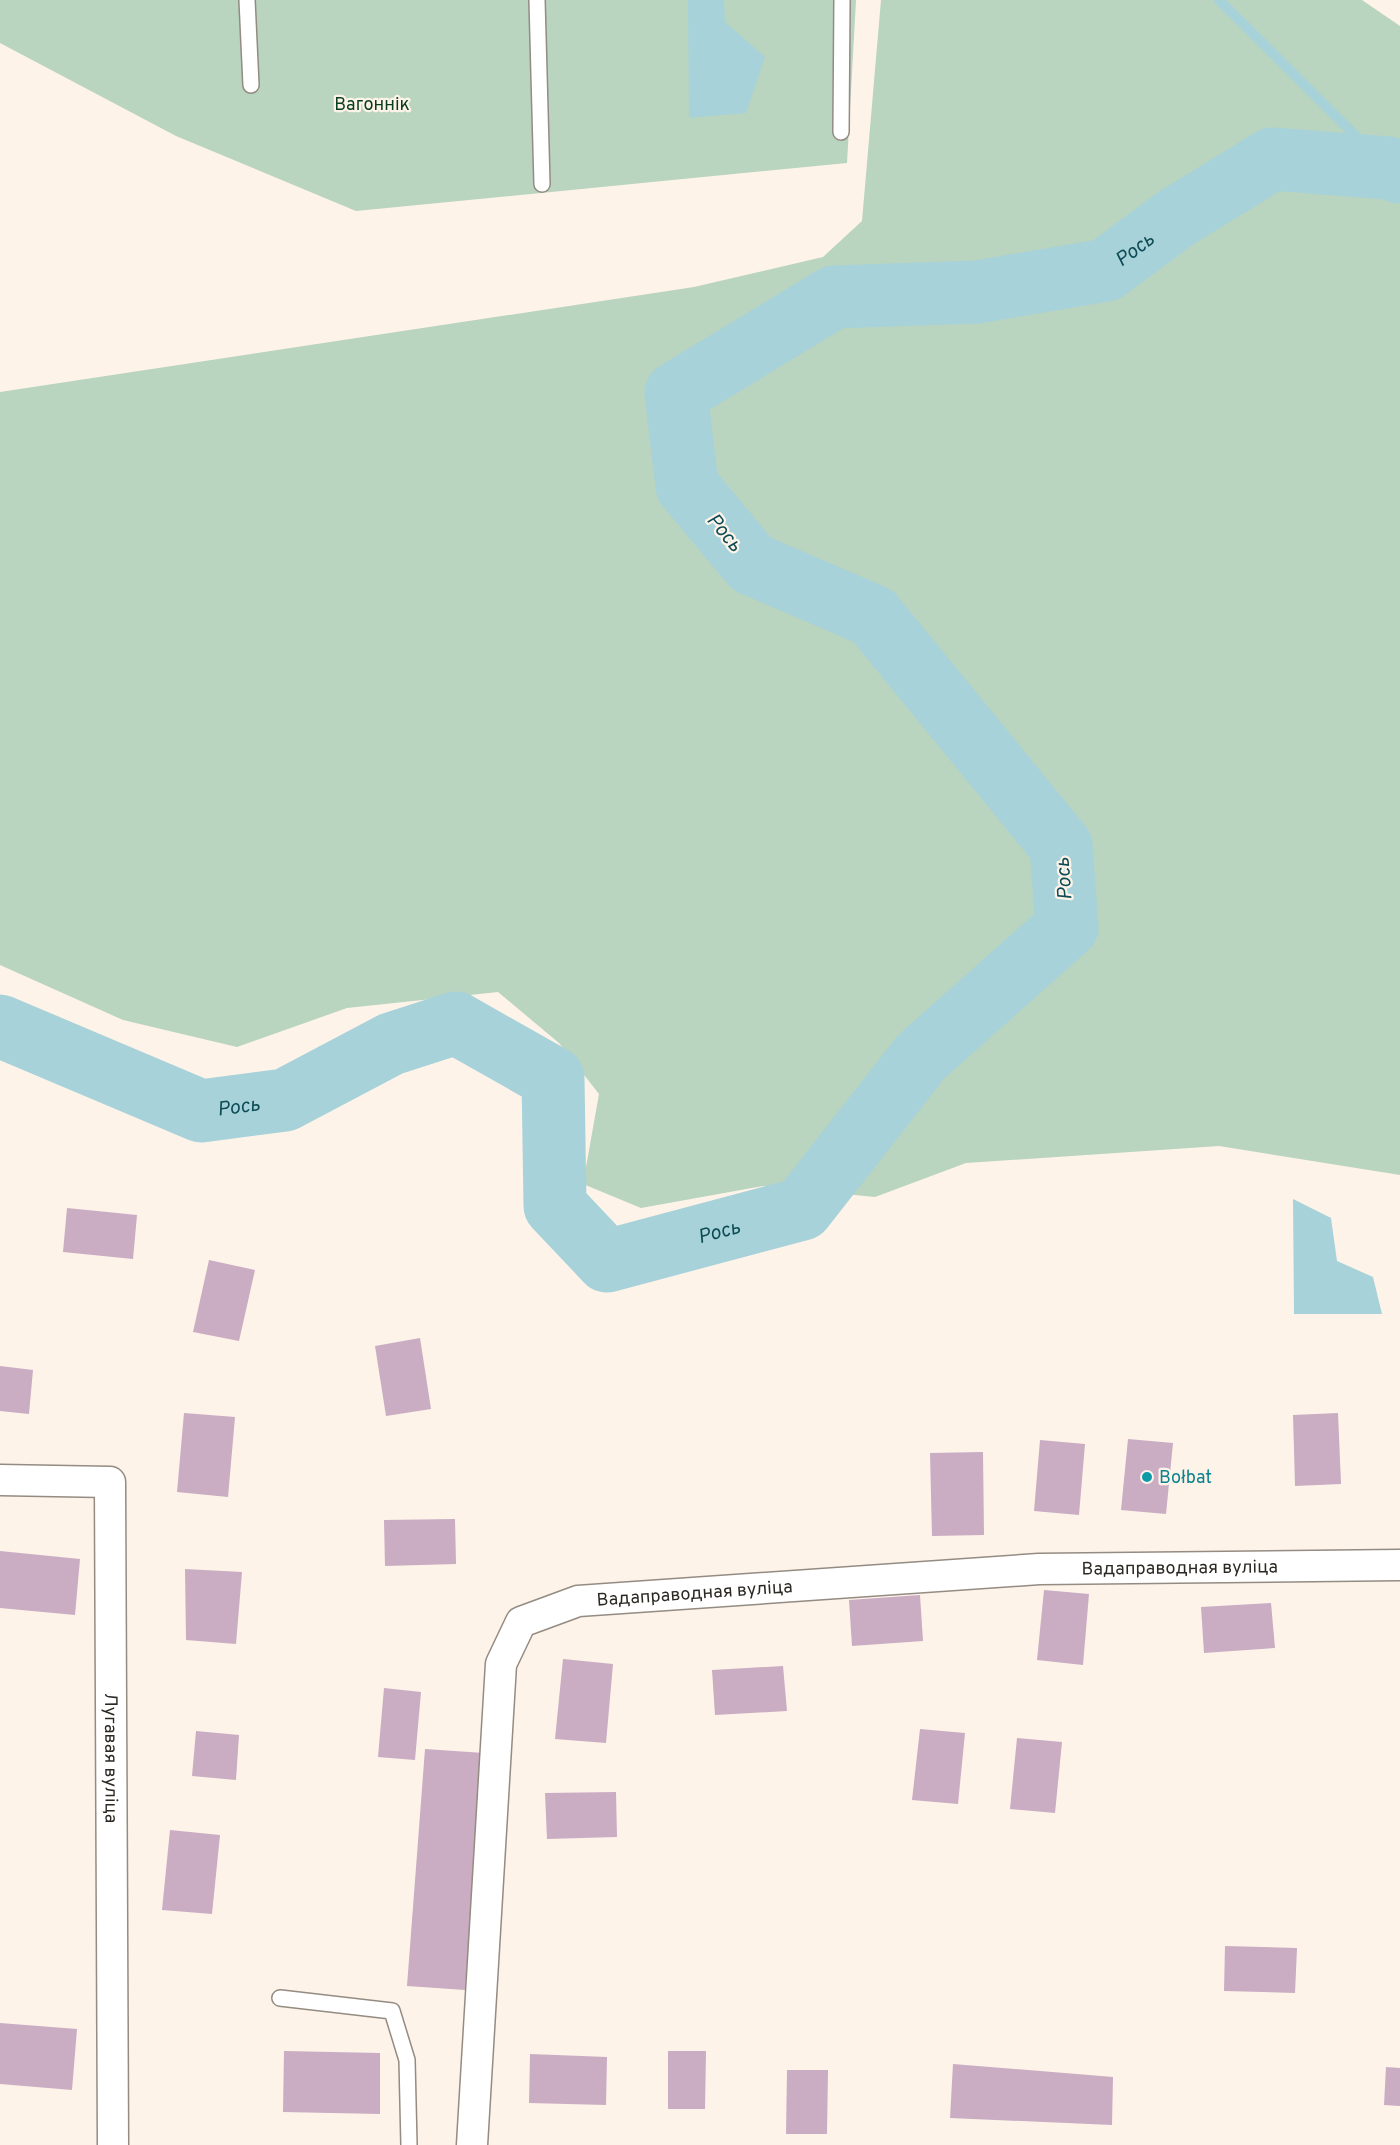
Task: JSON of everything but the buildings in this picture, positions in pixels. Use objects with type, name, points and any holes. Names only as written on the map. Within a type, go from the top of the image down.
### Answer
[{"type":"street","name":"Лугавая вуліца","points":[[0,1480],[110,1482],[113,2145]]},
{"type":"street","name":"Вадаправодная вуліца","points":[[472,2145],[501,1664],[522,1622],[578,1601],[1039,1569],[1400,1565]]},
{"type":"lane","points":[[247,0],[251,85]]},
{"type":"lane","points":[[537,0],[542,184]]},
{"type":"lane","points":[[841,132],[842,0]]},
{"type":"lane","points":[[280,1998],[392,2011],[407,2060],[409,2145]]},
{"type":"green space","name":"Вагоннік","points":[[0,0],[856,0],[847,163],[356,211],[176,136],[0,43]]},
{"type":"green space","points":[[881,0],[1362,0],[1400,26],[1400,1175],[1219,1146],[966,1163],[875,1197],[763,1186],[641,1208],[583,1184],[599,1094],[559,1043],[498,992],[347,1008],[237,1047],[123,1020],[0,965],[0,392],[694,287],[823,257],[862,221]]},
{"type":"water","points":[[688,0],[724,0],[725,22],[765,57],[746,113],[689,118]]},
{"type":"water","points":[[1293,1199],[1331,1218],[1337,1261],[1373,1277],[1382,1314],[1294,1314]]},
{"type":"waterway","points":[[1219,0],[1388,168]]},
{"type":"waterway","name":"Рось","points":[[0,1026],[201,1111],[285,1100],[391,1044],[456,1023],[553,1078],[555,1206],[607,1261],[802,1209],[921,1057],[1067,927],[1061,846],[873,616],[752,564],[687,486],[676,393],[834,297],[977,292],[1106,270],[1176,218],[1272,159],[1388,168],[1400,172]]},
{"type":"place","name":"Bołbat","points":[[1147,1477]]}]
